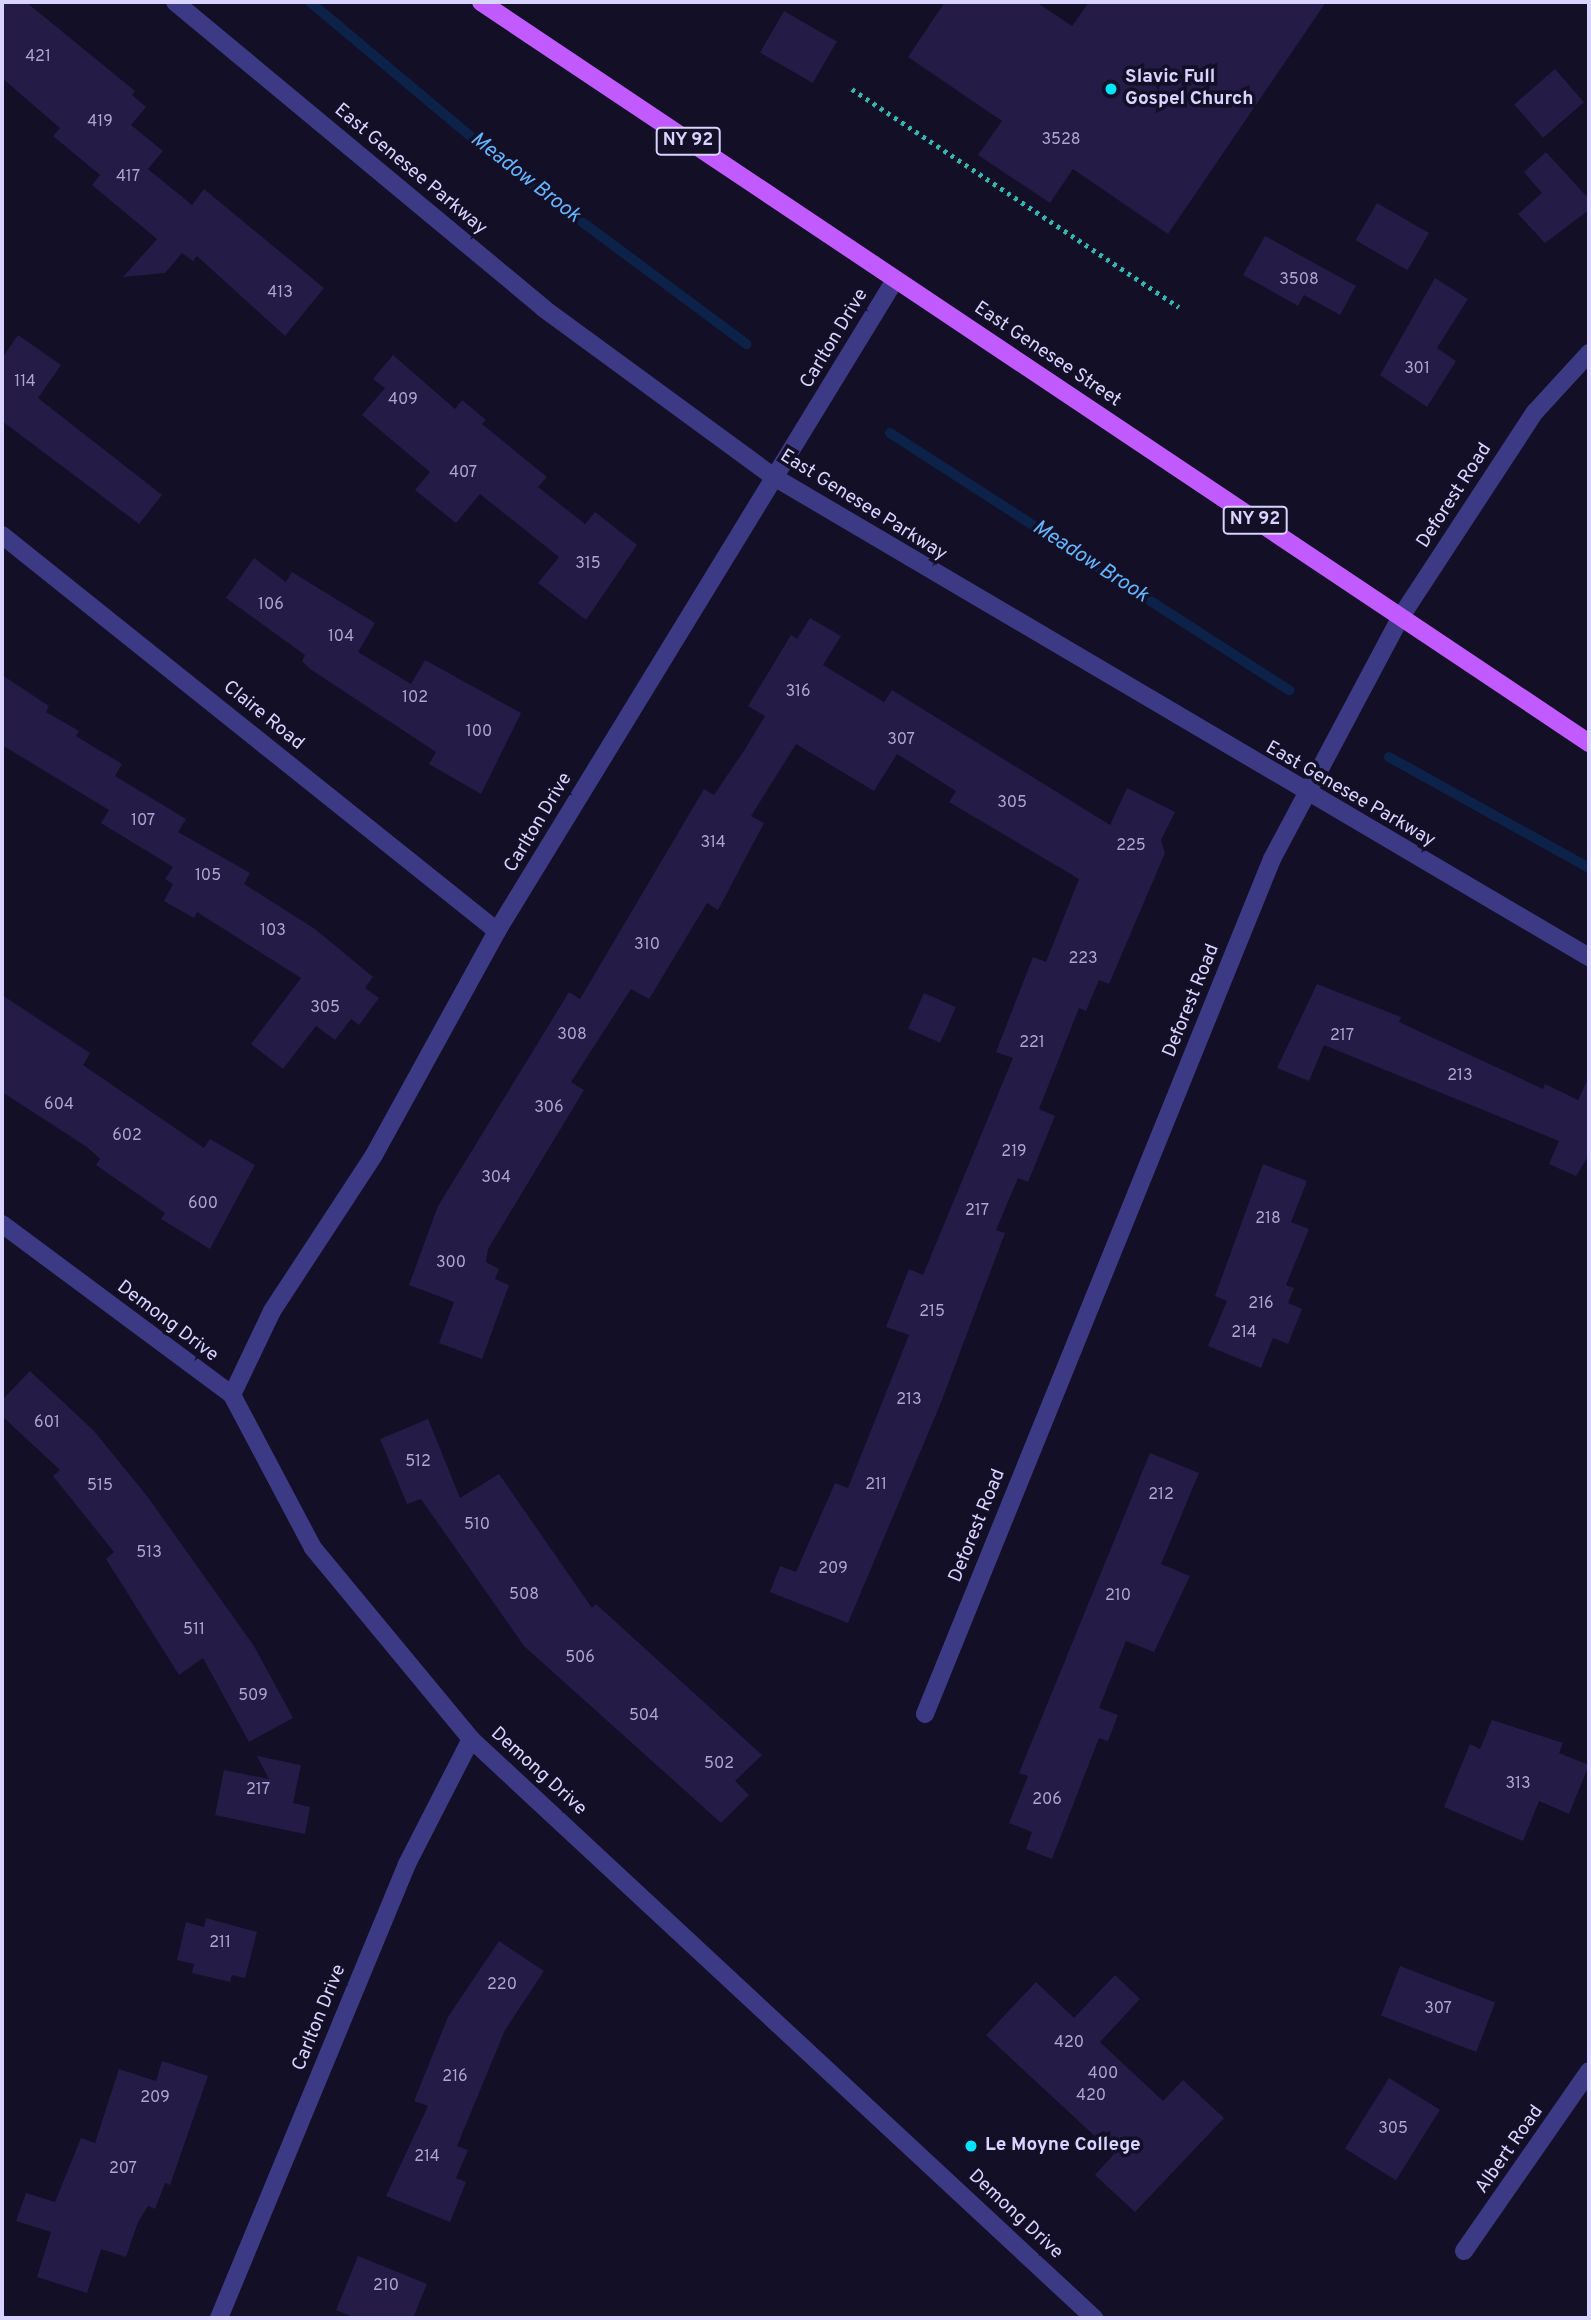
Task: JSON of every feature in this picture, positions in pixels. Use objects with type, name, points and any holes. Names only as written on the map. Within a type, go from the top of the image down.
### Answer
[{"type":"main road","name":"East Genesee Street","points":[[481,2],[1589,743]]},
{"type":"street","name":"East Genesee Parkway","points":[[176,2],[543,308],[774,477],[1306,793],[1589,957]]},
{"type":"street","name":"Carlton Drive","points":[[232,1395],[272,1311],[374,1155],[497,931],[895,279]]},
{"type":"street","name":"Deforest Road","points":[[925,1714],[1272,859],[1400,618],[1535,412],[1589,353]]},
{"type":"street","name":"Claire Road","points":[[2,535],[497,931]]},
{"type":"street","name":"Demong Drive","points":[[2,1224],[232,1395],[313,1548],[471,1739],[1094,2318]]},
{"type":"street","name":"Carlton Drive","points":[[219,2318],[407,1864],[471,1739]]},
{"type":"street","name":"Albert Road","points":[[1464,2251],[1589,2071]]},
{"type":"path","points":[[852,89],[1179,307]]},
{"type":"building","points":[[2,2],[26,2],[135,91],[132,95],[146,107],[131,125],[163,151],[148,169],[192,205],[204,189],[324,288],[285,336],[197,256],[193,261],[182,253],[165,273],[123,277],[157,239],[92,185],[100,175],[53,136],[60,128],[2,78]]},
{"type":"building","name":"Slavic Full Gospel Church","points":[[945,2],[1036,2],[1072,26],[1089,2],[1326,2],[1168,234],[1073,169],[1050,203],[978,155],[1002,121],[908,57]]},
{"type":"building","points":[[784,11],[837,42],[813,83],[760,53]]},
{"type":"building","points":[[1555,69],[1584,102],[1543,138],[1514,104]]},
{"type":"building","points":[[1546,152],[1589,199],[1589,210],[1545,243],[1518,214],[1542,193],[1524,172]]},
{"type":"building","points":[[1377,203],[1429,233],[1407,270],[1356,240]]},
{"type":"building","points":[[1265,236],[1356,286],[1340,315],[1304,295],[1298,306],[1243,275]]},
{"type":"building","points":[[1435,278],[1468,299],[1437,348],[1456,361],[1427,407],[1380,375]]},
{"type":"building","points":[[18,335],[61,365],[38,398],[162,495],[139,524],[2,421],[2,358]]},
{"type":"building","points":[[393,355],[455,409],[462,400],[486,420],[482,424],[547,477],[538,487],[585,524],[595,512],[637,545],[586,620],[538,583],[559,557],[480,494],[456,523],[415,490],[430,472],[362,415],[385,388],[373,379]]},
{"type":"building","points":[[254,558],[286,582],[292,572],[375,623],[358,652],[411,684],[425,660],[521,713],[481,794],[429,764],[436,752],[310,669],[302,661],[305,655],[226,598]]},
{"type":"building","points":[[810,618],[841,636],[823,665],[884,702],[892,690],[1110,825],[1127,788],[1175,812],[1161,840],[1165,853],[1109,984],[1099,980],[1086,1011],[1079,1008],[1039,1109],[1055,1116],[1028,1182],[1018,1178],[996,1230],[1005,1233],[940,1405],[848,1623],[770,1592],[780,1566],[796,1572],[835,1483],[848,1488],[909,1335],[886,1327],[909,1269],[923,1275],[1013,1058],[996,1052],[1033,957],[1046,962],[1079,879],[949,802],[956,791],[897,754],[874,791],[796,744],[751,816],[764,823],[718,910],[707,903],[649,999],[631,989],[571,1082],[584,1090],[488,1249],[486,1262],[499,1269],[495,1279],[509,1285],[482,1359],[439,1343],[454,1302],[409,1285],[438,1206],[569,992],[580,999],[704,789],[714,795],[745,749],[765,716],[748,706],[791,635],[797,639]]},
{"type":"building","points":[[2,675],[49,706],[46,712],[79,731],[76,736],[122,764],[115,776],[186,819],[178,832],[250,873],[244,884],[315,929],[373,977],[365,988],[379,998],[359,1025],[351,1019],[335,1040],[316,1026],[283,1069],[251,1044],[301,978],[197,912],[194,918],[164,901],[173,884],[165,879],[173,867],[101,823],[109,810],[2,745]]},
{"type":"building","points":[[1317,984],[1401,1017],[1399,1022],[1543,1089],[1545,1084],[1578,1100],[1589,1077],[1589,1155],[1576,1176],[1549,1164],[1559,1141],[1324,1045],[1309,1081],[1277,1068]]},
{"type":"building","points":[[924,993],[956,1007],[940,1043],[908,1029]]},
{"type":"building","points":[[2,995],[90,1053],[83,1065],[204,1148],[210,1139],[255,1165],[210,1249],[161,1219],[165,1213],[96,1165],[100,1159],[87,1147],[2,1092]]},
{"type":"building","points":[[1263,1164],[1307,1181],[1291,1222],[1309,1229],[1286,1285],[1294,1288],[1288,1303],[1302,1309],[1288,1344],[1273,1338],[1261,1368],[1208,1346],[1227,1301],[1215,1296]]},
{"type":"building","points":[[30,1371],[94,1431],[147,1496],[254,1646],[293,1718],[249,1742],[203,1658],[179,1675],[106,1559],[114,1552],[53,1476],[60,1470],[2,1416],[2,1400]]},
{"type":"building","points":[[428,1419],[460,1498],[499,1474],[592,1608],[596,1604],[762,1755],[735,1781],[749,1795],[721,1823],[524,1646],[421,1499],[407,1504],[380,1439]]},
{"type":"building","points":[[1150,1453],[1199,1473],[1161,1564],[1190,1576],[1154,1652],[1126,1641],[1099,1708],[1118,1715],[1108,1741],[1099,1738],[1052,1859],[1026,1849],[1032,1832],[1009,1823],[1028,1776],[1019,1773]]},
{"type":"building","points":[[1492,1720],[1563,1743],[1559,1753],[1589,1765],[1569,1814],[1539,1801],[1523,1841],[1444,1807],[1470,1744],[1480,1749]]},
{"type":"building","points":[[257,1756],[301,1765],[293,1803],[310,1807],[305,1834],[215,1815],[224,1770],[269,1779]]},
{"type":"building","points":[[206,1918],[257,1932],[245,1978],[232,1975],[230,1982],[192,1973],[194,1964],[177,1960],[186,1922],[204,1927]]},
{"type":"building","points":[[499,1941],[544,1971],[505,2030],[457,2146],[468,2150],[456,2178],[466,2182],[450,2222],[386,2196],[428,2106],[414,2101],[448,2017]]},
{"type":"building","points":[[1400,1966],[1495,2003],[1476,2052],[1381,2015]]},
{"type":"building","points":[[1115,1975],[1140,1999],[1100,2042],[1163,2101],[1183,2080],[1224,2118],[1135,2212],[1095,2175],[1114,2154],[986,2035],[1036,1982],[1074,2018]]},
{"type":"building","points":[[162,2061],[208,2076],[170,2185],[165,2183],[155,2209],[148,2206],[138,2222],[126,2257],[101,2249],[87,2293],[37,2277],[51,2232],[16,2221],[26,2193],[55,2202],[81,2138],[95,2143],[119,2069],[156,2081]]},
{"type":"building","points":[[1389,2078],[1440,2110],[1396,2180],[1345,2148]]},
{"type":"building","points":[[358,2256],[427,2284],[413,2318],[356,2318],[336,2310]]},
{"type":"waterway","name":"Meadow Brook","points":[[310,2],[500,161],[746,344]]},
{"type":"waterway","name":"Meadow Brook","points":[[890,433],[1289,690]]},
{"type":"waterway","name":"Meadow Brook","points":[[1389,757],[1589,868]]},
{"type":"place","name":"Slavic Full Gospel Church","points":[[1111,89]]},
{"type":"place","name":"Le Moyne College","points":[[971,2146]]}]
